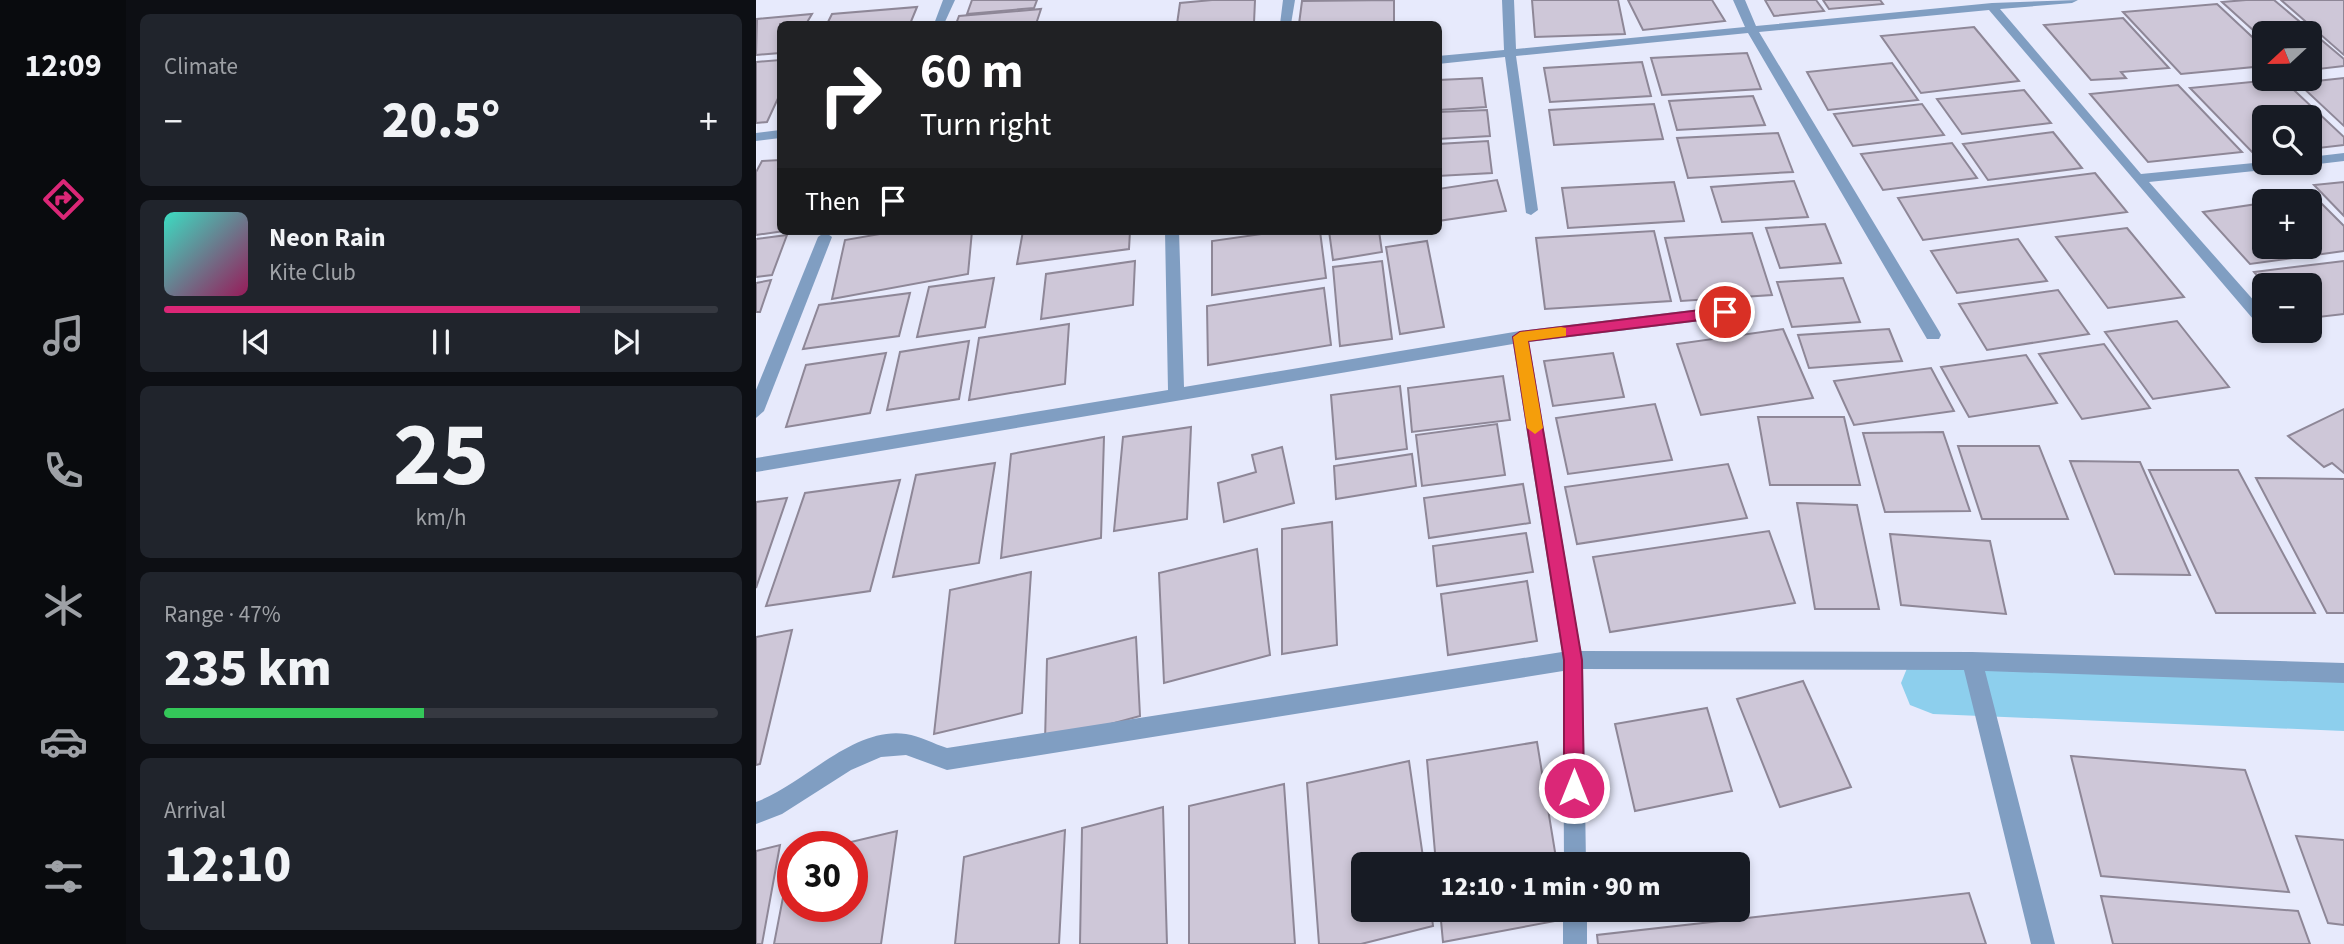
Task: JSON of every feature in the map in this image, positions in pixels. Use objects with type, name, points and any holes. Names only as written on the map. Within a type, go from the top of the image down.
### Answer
[{"type":"street","points":[[940,21],[949,0]]},
{"type":"street","points":[[1286,21],[1289,0]]},
{"type":"street","points":[[1508,0],[1510,53],[1531,210]]},
{"type":"street","points":[[1739,0],[1752,30],[1933,335]]},
{"type":"street","points":[[1442,60],[2072,0]]},
{"type":"street","points":[[1992,6],[2138,179],[2252,308]]},
{"type":"street","points":[[756,137],[777,134]]},
{"type":"street","points":[[2322,160],[2344,157]]},
{"type":"street","points":[[2138,179],[2252,167]]},
{"type":"street","points":[[1172,235],[1176,393]]},
{"type":"street","points":[[756,411],[825,237]]},
{"type":"street","points":[[756,465],[1520,337],[1725,312]]},
{"type":"street","points":[[1520,337],[1573,660],[1575,852]]},
{"type":"street","points":[[756,813],[779,807],[838,766],[867,751],[902,744],[947,759],[1573,660],[2344,673]]},
{"type":"street","points":[[1973,667],[2043,944]]},
{"type":"street","points":[[1575,922],[1576,944]]},
{"type":"building","points":[[972,0],[1037,0],[1034,8],[967,14]]},
{"type":"building","points":[[1255,0],[1254,21],[1177,21],[1180,3]]},
{"type":"building","points":[[1394,0],[1394,21],[1299,21],[1302,1]]},
{"type":"building","points":[[1532,0],[1618,0],[1625,34],[1535,37]]},
{"type":"building","points":[[1628,0],[1712,0],[1725,21],[1643,30]]},
{"type":"building","points":[[1765,0],[1816,0],[1824,11],[1774,16]]},
{"type":"building","points":[[1823,0],[1880,0],[1883,4],[1829,9]]},
{"type":"building","points":[[2274,0],[2299,21],[2252,21],[2252,29],[2222,2]]},
{"type":"building","points":[[2281,0],[2344,0],[2344,55],[2322,36],[2322,21],[2305,21]]},
{"type":"building","points":[[2217,4],[2252,37],[2252,67],[2181,74],[2123,12]]},
{"type":"building","points":[[917,7],[911,21],[828,21],[832,14]]},
{"type":"building","points":[[1041,9],[1037,21],[957,21],[959,16]]},
{"type":"building","points":[[812,14],[808,21],[777,21],[777,53],[756,55],[757,19]]},
{"type":"building","points":[[2123,18],[2169,68],[2121,72],[2126,78],[2091,80],[2044,25]]},
{"type":"building","points":[[1974,27],[2019,81],[1921,93],[1881,36]]},
{"type":"building","points":[[2322,40],[2344,59],[2344,66],[2322,69]]},
{"type":"building","points":[[1747,53],[1761,89],[1662,95],[1651,58]]},
{"type":"building","points":[[777,60],[777,100],[767,122],[756,123],[756,62]]},
{"type":"building","points":[[1642,62],[1651,96],[1550,102],[1544,68]]},
{"type":"building","points":[[1892,63],[1918,100],[1828,110],[1807,72]]},
{"type":"building","points":[[1482,78],[1486,107],[1442,110],[1442,80]]},
{"type":"building","points":[[2344,78],[2344,126],[2307,91],[2322,91],[2322,80]]},
{"type":"building","points":[[2252,82],[2252,91],[2295,91],[2310,105],[2252,105],[2252,152],[2190,88]]},
{"type":"building","points":[[2178,85],[2242,152],[2148,162],[2090,94]]},
{"type":"building","points":[[2024,90],[2051,123],[1962,134],[1937,99]]},
{"type":"building","points":[[1753,96],[1765,125],[1677,130],[1669,101]]},
{"type":"building","points":[[1654,104],[1663,139],[1554,145],[1549,110]]},
{"type":"building","points":[[1922,104],[1944,135],[1853,146],[1834,114]]},
{"type":"building","points":[[1487,110],[1490,136],[1442,139],[1442,112]]},
{"type":"building","points":[[2322,116],[2344,137],[2344,145],[2322,148]]},
{"type":"building","points":[[2053,132],[2082,168],[1988,180],[1963,144]]},
{"type":"building","points":[[1778,133],[1793,172],[1688,178],[1677,138]]},
{"type":"building","points":[[1488,141],[1492,173],[1442,176],[1442,144]]},
{"type":"building","points":[[1952,143],[1977,178],[1883,190],[1861,154]]},
{"type":"building","points":[[777,160],[777,232],[756,235],[756,172],[762,161]]},
{"type":"building","points":[[2095,173],[2127,212],[1923,240],[1898,198]]},
{"type":"building","points":[[1497,180],[1506,211],[1442,220],[1442,188]]},
{"type":"building","points":[[1794,181],[1808,217],[1722,222],[1711,187]]},
{"type":"building","points":[[1674,182],[1684,221],[1568,228],[1562,188]]},
{"type":"building","points":[[2344,182],[2344,216],[2322,193],[2322,189],[2314,185]]},
{"type":"building","points":[[2322,204],[2344,226],[2344,251],[2322,254]]},
{"type":"building","points":[[2252,205],[2252,259],[2286,259],[2250,264],[2203,212]]},
{"type":"building","points":[[1825,224],[1841,263],[1780,268],[1766,228]]},
{"type":"building","points":[[2127,228],[2184,297],[2108,308],[2056,237]]},
{"type":"building","points":[[1654,231],[1671,301],[1545,309],[1536,238]]},
{"type":"building","points":[[1752,233],[1772,295],[1681,301],[1665,238]]},
{"type":"building","points":[[787,235],[772,275],[756,277],[756,239]]},
{"type":"building","points":[[874,235],[972,235],[968,274],[832,299],[845,240]]},
{"type":"building","points":[[1022,235],[1130,235],[1129,249],[1017,264]]},
{"type":"building","points":[[1255,235],[1321,235],[1326,278],[1212,295],[1212,241]]},
{"type":"building","points":[[1330,235],[1380,235],[1382,252],[1333,260]]},
{"type":"building","points":[[2018,239],[2047,281],[1957,293],[1931,251]]},
{"type":"building","points":[[1427,241],[1444,327],[1400,334],[1386,247]]},
{"type":"building","points":[[1135,261],[1133,305],[1041,319],[1046,274]]},
{"type":"building","points":[[1382,261],[1392,339],[1340,346],[1333,267]]},
{"type":"building","points":[[2344,261],[2344,314],[2322,317],[2322,273],[2254,272]]},
{"type":"building","points":[[994,278],[985,327],[917,337],[929,287]]},
{"type":"building","points":[[1843,278],[1860,322],[1792,327],[1777,282]]},
{"type":"building","points":[[771,280],[760,312],[756,312],[756,283]]},
{"type":"building","points":[[1324,288],[1331,345],[1208,365],[1207,306]]},
{"type":"building","points":[[2058,290],[2089,334],[1987,350],[1959,304]]},
{"type":"building","points":[[910,293],[899,336],[803,349],[819,305]]},
{"type":"building","points":[[2177,321],[2229,387],[2153,399],[2105,332]]},
{"type":"building","points":[[1069,324],[1065,384],[969,400],[979,338]]},
{"type":"building","points":[[1783,329],[1813,398],[1701,415],[1677,344]]},
{"type":"building","points":[[1889,329],[1902,361],[1809,368],[1798,335]]},
{"type":"building","points":[[969,341],[959,399],[887,410],[900,352]]},
{"type":"building","points":[[2104,344],[2150,408],[2082,419],[2039,354]]},
{"type":"building","points":[[886,353],[870,413],[786,427],[806,365]]},
{"type":"building","points":[[1613,353],[1624,397],[1553,406],[1544,361]]},
{"type":"building","points":[[2026,355],[2057,403],[1969,417],[1941,367]]},
{"type":"building","points":[[1931,368],[1954,411],[1854,425],[1834,381]]},
{"type":"building","points":[[1503,376],[1510,420],[1412,432],[1408,388]]},
{"type":"building","points":[[1400,386],[1407,449],[1336,459],[1331,395]]},
{"type":"building","points":[[1655,404],[1672,460],[1568,474],[1556,418]]},
{"type":"building","points":[[2344,409],[2344,473],[2332,463],[2324,467],[2288,436]]},
{"type":"building","points":[[1758,417],[1844,417],[1860,485],[1770,485]]},
{"type":"building","points":[[1497,424],[1505,475],[1422,486],[1416,435]]},
{"type":"building","points":[[1191,427],[1187,519],[1114,531],[1123,437]]},
{"type":"building","points":[[1943,432],[1970,511],[1885,512],[1863,433]]},
{"type":"building","points":[[1104,437],[1101,538],[1001,558],[1011,454]]},
{"type":"building","points":[[1958,446],[2039,446],[2068,519],[1982,519]]},
{"type":"building","points":[[1282,447],[1294,503],[1224,522],[1218,483],[1256,472],[1252,455]]},
{"type":"building","points":[[1412,454],[1416,486],[1336,499],[1334,466]]},
{"type":"building","points":[[2070,461],[2140,462],[2190,575],[2115,574]]},
{"type":"building","points":[[995,463],[979,563],[893,577],[916,475]]},
{"type":"building","points":[[1728,464],[1747,518],[1577,544],[1565,487]]},
{"type":"building","points":[[2149,470],[2238,470],[2315,613],[2216,613]]},
{"type":"building","points":[[2256,478],[2344,479],[2344,613],[2327,613]]},
{"type":"building","points":[[900,480],[870,591],[766,606],[805,493]]},
{"type":"building","points":[[1523,484],[1530,523],[1429,538],[1424,498]]},
{"type":"building","points":[[787,498],[756,588],[756,502]]},
{"type":"building","points":[[1797,503],[1857,505],[1879,609],[1815,609]]},
{"type":"building","points":[[1332,522],[1337,645],[1282,654],[1282,529]]},
{"type":"building","points":[[1769,531],[1795,603],[1610,632],[1593,557]]},
{"type":"building","points":[[1526,533],[1533,572],[1437,586],[1433,546]]},
{"type":"building","points":[[1890,534],[1990,541],[2006,614],[1901,605]]},
{"type":"building","points":[[1257,549],[1270,655],[1164,683],[1159,573]]},
{"type":"building","points":[[1031,572],[1022,713],[934,734],[950,590]]},
{"type":"building","points":[[1527,581],[1537,641],[1448,655],[1441,594]]},
{"type":"building","points":[[792,630],[760,764],[756,765],[756,637]]},
{"type":"building","points":[[1136,637],[1140,716],[1045,742],[1047,659]]},
{"type":"building","points":[[1803,681],[1851,787],[1780,807],[1737,699]]},
{"type":"building","points":[[1707,708],[1732,791],[1635,811],[1615,724]]},
{"type":"building","points":[[1537,742],[1555,852],[1435,852],[1427,760]]},
{"type":"building","points":[[2071,756],[2245,770],[2289,892],[2101,876]]},
{"type":"building","points":[[1409,761],[1422,852],[1351,852],[1351,922],[1432,922],[1433,926],[1361,944],[1319,944],[1307,783]]},
{"type":"building","points":[[1284,784],[1295,944],[1189,944],[1189,806]]},
{"type":"building","points":[[1163,807],[1167,944],[1080,944],[1082,828]]},
{"type":"building","points":[[1065,830],[1059,944],[955,944],[964,857]]},
{"type":"building","points":[[897,831],[881,944],[774,944],[778,922],[868,922],[868,838]]},
{"type":"building","points":[[2296,836],[2344,840],[2344,925],[2328,923]]},
{"type":"building","points":[[777,846],[777,862],[762,944],[756,944],[756,851]]},
{"type":"building","points":[[1969,893],[1986,944],[1598,944],[1597,935],[1712,922],[1750,922],[1750,918]]},
{"type":"building","points":[[2101,896],[2298,911],[2310,944],[2113,944]]},
{"type":"building","points":[[1441,922],[1550,922],[1443,942]]},
{"type":"waterway","points":[[1933,683],[2344,699]]},
{"type":"slow traffic","points":[[1535,428],[1520,337],[1561,332]]},
{"type":"route","points":[[1574,788],[1573,660],[1520,337],[1725,312]]}]
